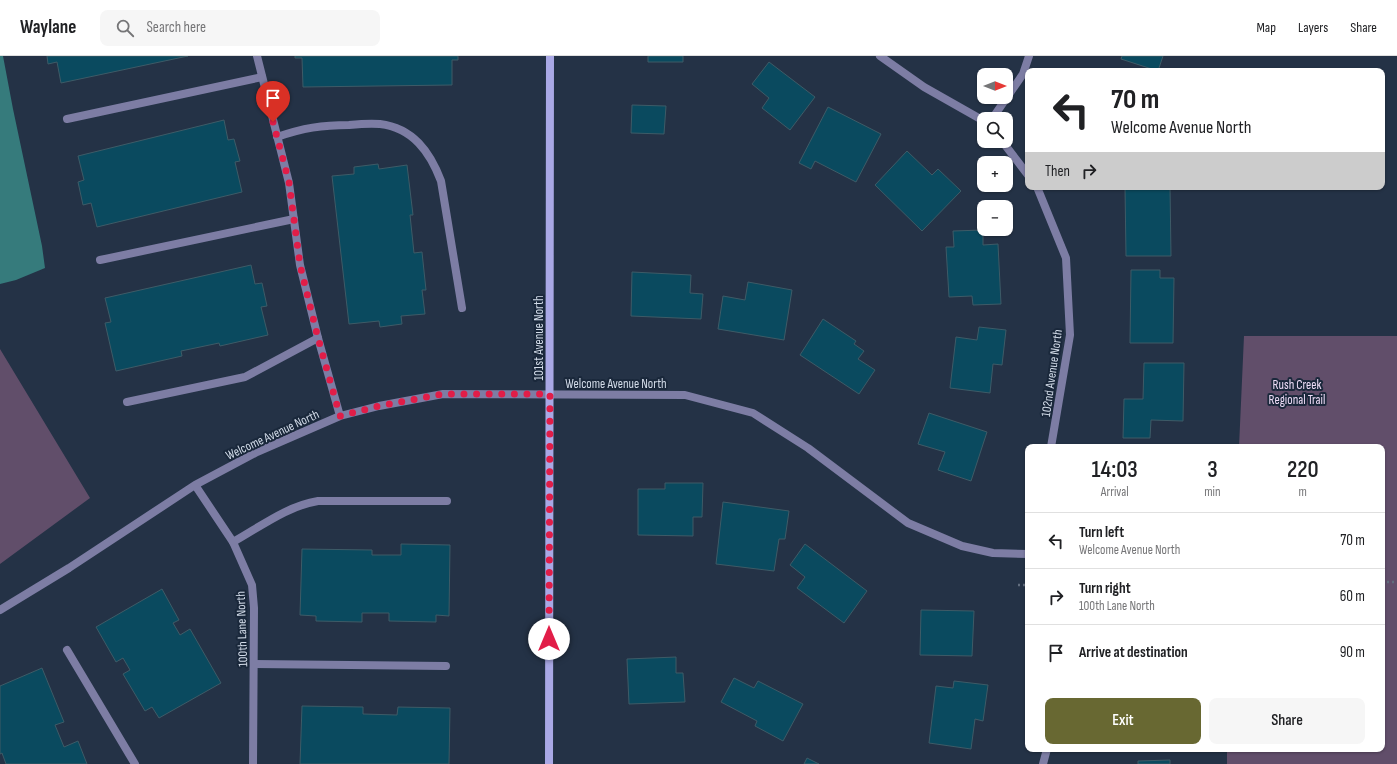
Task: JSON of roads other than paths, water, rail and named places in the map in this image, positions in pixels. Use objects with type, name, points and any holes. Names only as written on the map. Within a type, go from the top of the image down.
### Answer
[{"type":"street","points":[[257,56],[289,182],[300,265],[318,338],[340,416]]},
{"type":"street","name":"101st Avenue North","points":[[549,764],[550,56]]},
{"type":"street","points":[[880,56],[924,87],[977,118]]},
{"type":"street","points":[[997,112],[1023,74],[1029,56]]},
{"type":"street","points":[[67,119],[262,77]]},
{"type":"street","points":[[277,137],[302,128],[321,125],[380,124],[403,130],[421,145],[434,162],[442,181],[462,308]]},
{"type":"street","points":[[1007,148],[1025,171]]},
{"type":"street","name":"102nd Avenue North","points":[[1038,190],[1066,258],[1070,327],[1063,382],[1052,444]]},
{"type":"street","points":[[100,260],[294,219]]},
{"type":"street","points":[[127,402],[245,377],[318,338]]},
{"type":"street","name":"Welcome Avenue North","points":[[0,610],[69,568],[195,485],[257,452],[340,416],[379,406],[443,394],[685,395],[753,414],[808,448],[908,524],[968,547],[993,553],[1025,554]]},
{"type":"street","name":"100th Lane North","points":[[195,485],[233,542],[252,585],[254,608],[253,764]]},
{"type":"street","points":[[233,542],[304,503],[446,501]]},
{"type":"street","points":[[67,650],[135,764]]},
{"type":"street","points":[[254,664],[446,666]]},
{"type":"street","points":[[1043,764],[1046,752]]},
{"type":"park label","name":"Rush Creek Regional Trail","points":[[1297,392]]}]
